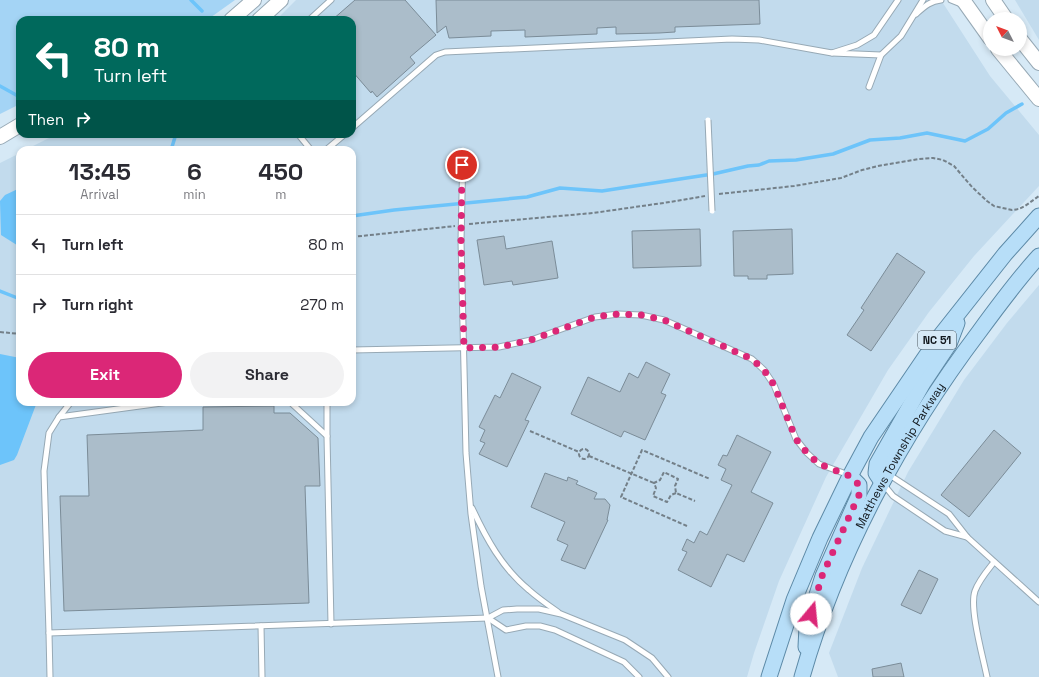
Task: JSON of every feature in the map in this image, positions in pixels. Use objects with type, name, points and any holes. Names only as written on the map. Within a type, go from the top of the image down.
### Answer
[{"type":"main road","name":"NC 51","points":[[769,677],[794,600],[820,538],[871,437],[937,340],[1004,254],[1039,216]]},
{"type":"main road","name":"Matthews Township Parkway","points":[[804,670],[824,612],[848,551],[884,478],[930,401],[960,356],[1020,277],[1039,256]]},
{"type":"main road","points":[[884,478],[876,473],[877,464],[923,383],[949,344],[962,308]]},
{"type":"main road","points":[[804,670],[807,626],[822,576],[859,495],[859,485],[850,476]]},
{"type":"street","points":[[236,16],[254,0]]},
{"type":"street","points":[[264,16],[282,0]]},
{"type":"street","points":[[994,0],[1002,12]]},
{"type":"street","points":[[965,3],[983,28]]},
{"type":"street","points":[[1027,48],[1039,63]]},
{"type":"street","points":[[1004,56],[1039,99]]},
{"type":"street","points":[[0,137],[16,127]]},
{"type":"lane","points":[[313,16],[331,0]]},
{"type":"lane","points":[[832,52],[857,45],[874,35],[898,0]]},
{"type":"lane","points":[[869,87],[882,54],[901,36],[923,0]]},
{"type":"lane","points":[[912,17],[927,5],[941,0]]},
{"type":"lane","points":[[951,0],[965,3]]},
{"type":"lane","points":[[356,125],[436,55],[445,52],[732,39],[759,40],[832,52],[882,54]]},
{"type":"lane","points":[[708,120],[712,211]]},
{"type":"lane","points":[[302,138],[308,146]]},
{"type":"lane","points":[[331,146],[340,138]]},
{"type":"lane","points":[[463,150],[461,241],[466,453],[470,505],[481,586],[498,677]]},
{"type":"lane","points":[[356,350],[500,347],[531,340],[595,317],[618,314],[641,315],[664,320],[752,359],[764,370],[774,385],[796,439],[807,453],[819,464],[850,476]]},
{"type":"lane","points":[[50,677],[44,471],[48,433],[68,406]]},
{"type":"lane","points":[[59,417],[140,406]]},
{"type":"lane","points":[[294,406],[327,436]]},
{"type":"lane","points":[[327,406],[331,624]]},
{"type":"lane","points":[[884,478],[892,496],[945,531],[967,537]]},
{"type":"lane","points":[[884,478],[949,514],[967,537],[1039,602]]},
{"type":"lane","points":[[470,505],[486,538],[512,574],[528,590],[560,614]]},
{"type":"lane","points":[[986,677],[972,604],[974,592],[978,582],[994,562]]},
{"type":"lane","points":[[49,633],[488,618],[503,610],[539,609],[560,614],[626,640],[652,658],[668,677]]},
{"type":"lane","points":[[488,618],[506,630],[526,626],[540,626],[555,630],[624,662],[639,677]]},
{"type":"lane","points":[[260,626],[262,677]]},
{"type":"path","points":[[0,332],[16,334]]},
{"type":"path","points":[[530,431],[579,452],[579,456],[582,458],[589,456],[654,483],[656,488],[653,496],[667,502],[671,495],[676,493],[695,500]]},
{"type":"path","points":[[579,452],[582,449],[586,449],[589,452],[589,456]]},
{"type":"path","points":[[687,526],[621,497],[642,450],[710,479]]},
{"type":"path","points":[[654,483],[660,480],[664,472],[678,479],[675,486],[676,493]]},
{"type":"shaded area","points":[[0,0],[235,0],[213,16],[16,16],[16,106],[0,114]]},
{"type":"shaded area","points":[[296,0],[941,0],[990,76],[1039,135],[1039,186],[974,256],[929,312],[888,370],[826,477],[779,581],[747,677],[0,677],[0,163],[16,155],[16,406],[356,406],[356,146],[33,146],[49,138],[356,138],[356,16],[280,16]]},
{"type":"shaded area","points":[[1015,0],[1039,0],[1039,40],[1027,20],[1027,12],[1022,12]]},
{"type":"shaded area","points":[[16,190],[16,244],[1,235],[0,201],[5,195]]},
{"type":"shaded area","points":[[1039,285],[1039,677],[838,677],[829,653],[862,568],[908,472],[964,380],[1007,323]]},
{"type":"shaded area","points":[[0,354],[16,357],[16,406],[35,406],[14,460],[0,465]]},
{"type":"building","points":[[355,0],[405,0],[436,35],[410,57],[415,63],[377,97],[372,91],[371,93],[356,76],[356,16],[337,16]]},
{"type":"building","points":[[436,0],[759,0],[760,24],[675,27],[675,32],[659,33],[616,34],[616,27],[597,28],[597,34],[525,37],[525,30],[491,31],[491,36],[449,38],[446,26],[437,33]]},
{"type":"building","points":[[700,229],[701,266],[633,268],[632,231]]},
{"type":"building","points":[[792,229],[793,274],[767,275],[767,279],[748,279],[748,276],[734,276],[733,231]]},
{"type":"building","points":[[504,236],[506,249],[552,241],[558,278],[513,285],[512,281],[484,285],[477,240]]},
{"type":"building","points":[[897,253],[925,272],[871,351],[847,335],[864,310],[861,308]]},
{"type":"building","points":[[646,362],[670,374],[661,393],[666,395],[645,440],[624,431],[621,437],[571,414],[588,377],[620,392],[629,373],[638,378]]},
{"type":"building","points":[[512,373],[541,387],[525,420],[529,421],[507,467],[479,454],[485,443],[480,441],[485,430],[479,427],[495,395],[500,398]]},
{"type":"building","points":[[274,406],[274,413],[290,413],[318,438],[320,486],[305,486],[309,603],[64,611],[60,496],[89,496],[87,435],[203,430],[203,407]]},
{"type":"building","points":[[994,430],[1021,453],[969,517],[941,495]]},
{"type":"building","points":[[737,435],[771,452],[751,492],[773,503],[744,562],[727,554],[711,587],[678,570],[687,552],[682,550],[687,539],[694,543],[700,531],[707,535],[732,485],[721,480],[726,469],[718,465],[723,455],[727,456]]},
{"type":"building","points":[[545,473],[567,481],[568,477],[578,481],[576,484],[597,493],[594,499],[605,499],[610,505],[608,520],[585,569],[561,560],[568,545],[557,540],[565,522],[531,507]]},
{"type":"building","points":[[919,570],[938,579],[921,614],[901,605]]},
{"type":"building","points":[[901,663],[904,677],[873,677],[872,669]]},
{"type":"waterway","points":[[191,0],[202,11]]},
{"type":"waterway","points":[[0,86],[16,95]]},
{"type":"waterway","points":[[356,215],[394,210],[527,197],[560,188],[602,191],[713,174],[759,165],[769,161],[796,160],[833,154],[870,140],[900,138],[927,133],[965,141],[988,129],[1006,113],[1022,104]]},
{"type":"waterway","points":[[172,146],[175,138]]},
{"type":"waterway","points":[[0,291],[16,297]]},
{"type":"route","points":[[462,165],[461,241],[464,348],[500,347],[531,340],[595,317],[618,314],[641,315],[664,320],[752,359],[764,370],[774,385],[796,439],[807,453],[819,464],[850,476],[859,485],[859,495],[822,576],[811,614]]}]
